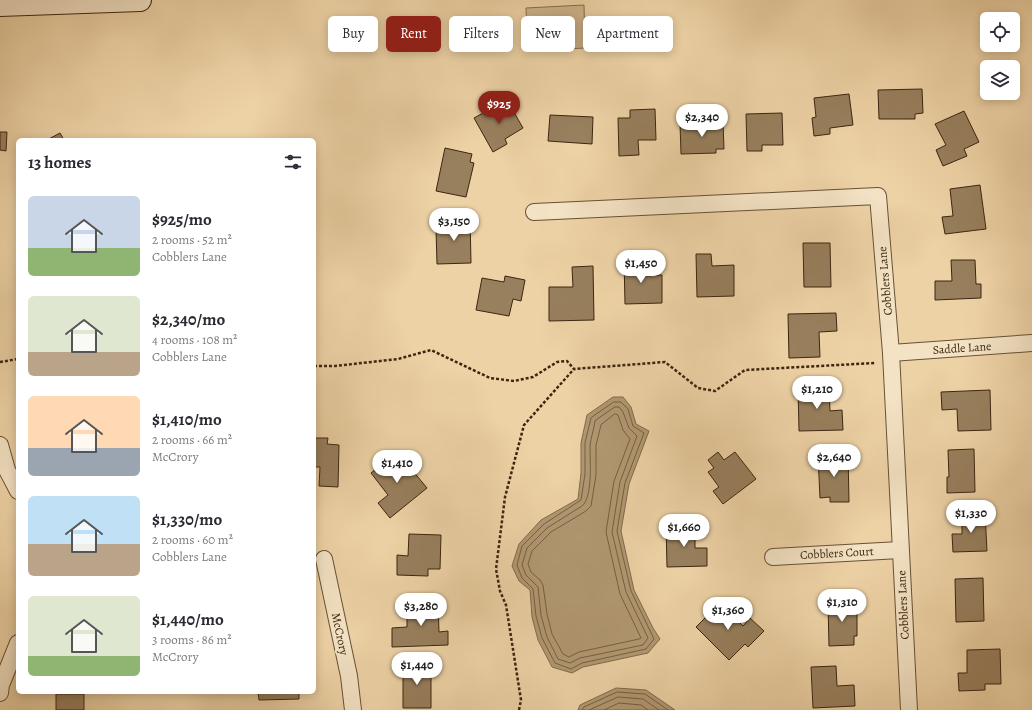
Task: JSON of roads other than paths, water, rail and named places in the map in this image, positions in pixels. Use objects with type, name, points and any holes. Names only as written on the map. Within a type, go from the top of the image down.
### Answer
[{"type":"street","points":[[0,5],[140,0]]},
{"type":"street","name":"Cobblers Lane","points":[[534,212],[878,196],[892,358],[900,550],[909,710]]},
{"type":"street","name":"Saddle Lane","points":[[892,358],[1032,344]]},
{"type":"street","points":[[0,445],[7,470],[16,487]]},
{"type":"street","name":"Cobblers Court","points":[[773,557],[900,550]]},
{"type":"street","name":"McCrory","points":[[324,559],[349,676],[353,710]]},
{"type":"street","points":[[0,693],[1,685],[16,648]]},
{"type":"water","points":[[613,397],[623,397],[631,407],[636,424],[649,431],[629,484],[621,531],[634,590],[660,639],[648,653],[583,667],[572,673],[552,667],[538,640],[532,617],[530,590],[519,581],[512,566],[519,544],[541,520],[578,499],[581,473],[581,443],[587,415]]},
{"type":"water","points":[[616,688],[646,690],[675,710],[578,710],[580,705]]}]
